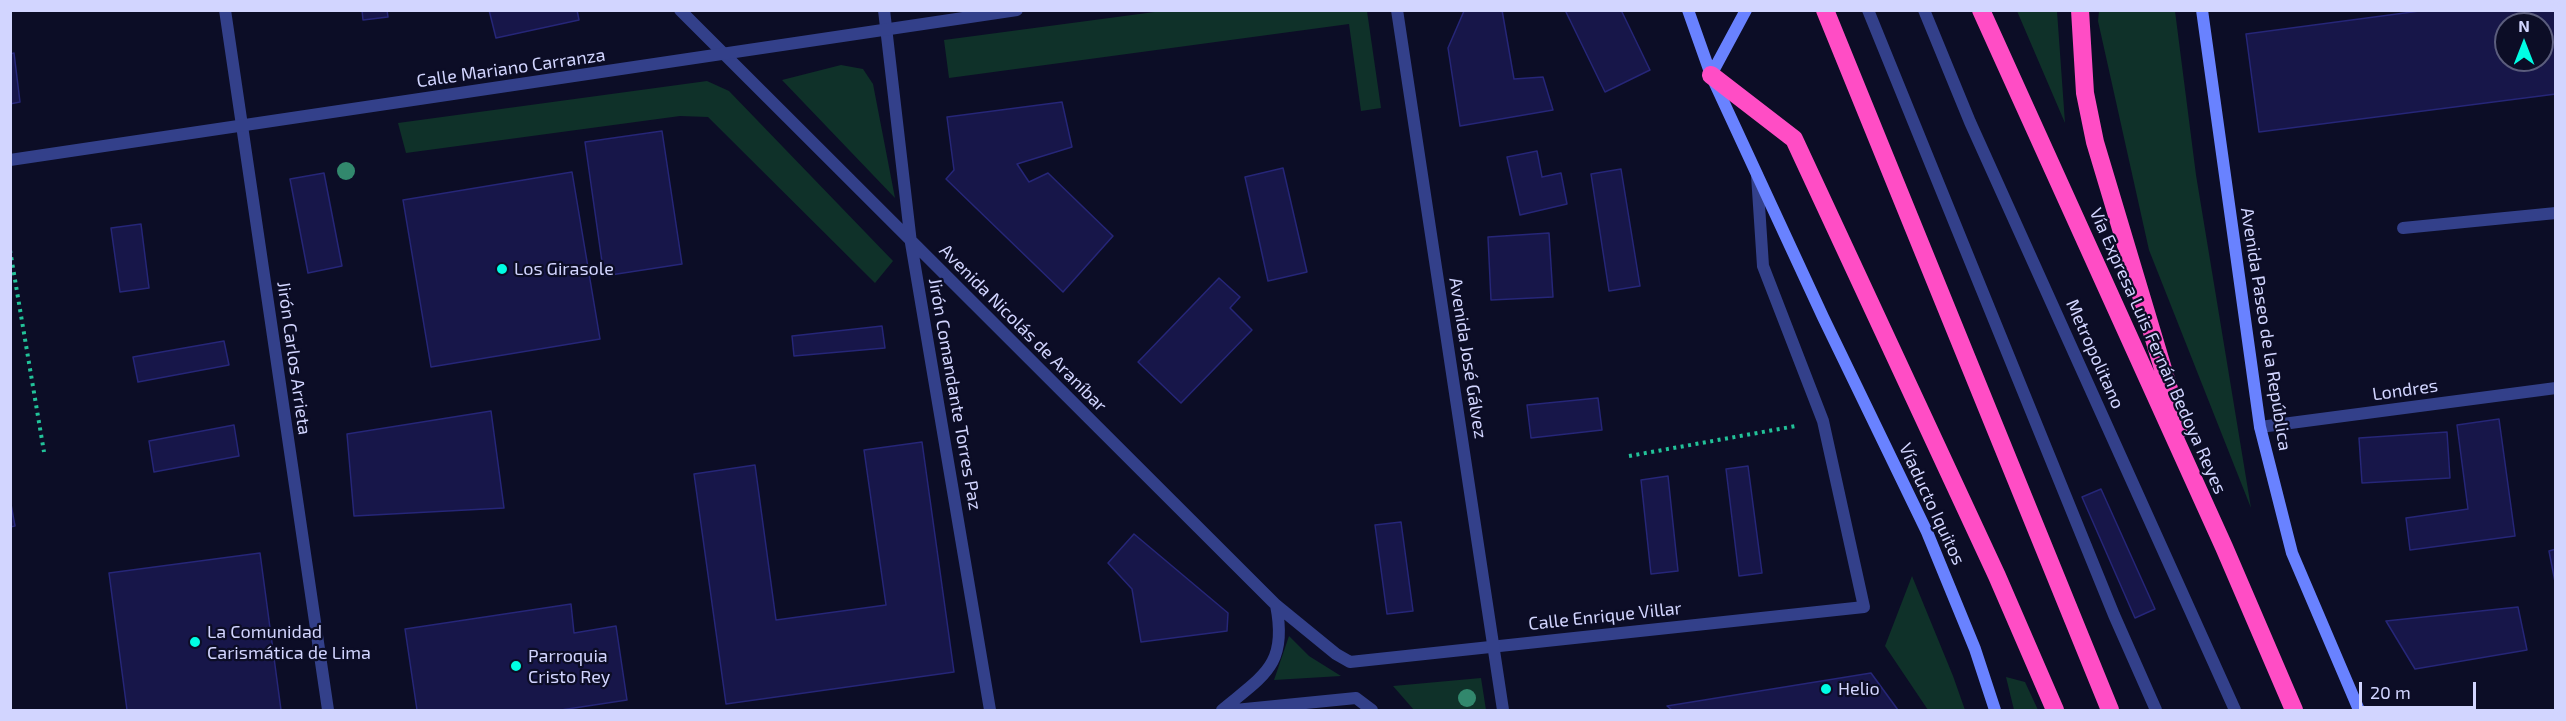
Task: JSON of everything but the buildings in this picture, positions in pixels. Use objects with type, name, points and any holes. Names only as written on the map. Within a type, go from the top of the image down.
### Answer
[{"type":"highway","points":[[1825,10],[2110,711]]},
{"type":"highway","name":"Vía Expresa Luis Fernán Bedoya Reyes","points":[[1981,10],[2204,502],[2294,711]]},
{"type":"highway","points":[[2080,10],[2085,93],[2095,142],[2204,502]]},
{"type":"highway","points":[[1711,75],[1794,139],[1997,576],[2055,711]]},
{"type":"main road","points":[[1688,10],[1711,75],[1756,171]]},
{"type":"main road","points":[[1711,75],[1746,10]]},
{"type":"main road","name":"Avenida Paseo de la República","points":[[2202,10],[2260,427],[2292,553],[2359,711]]},
{"type":"main road","name":"Víaducto Iquitos","points":[[1756,171],[1823,317],[1928,532],[1975,649],[1995,711]]},
{"type":"street","name":"Jirón Carlos Arrieta","points":[[225,10],[328,711]]},
{"type":"street","name":"Avenida Nicolás de Araníbar","points":[[680,10],[1276,605],[1336,654],[1350,662]]},
{"type":"street","name":"Jirón Comandante Torres Paz","points":[[884,10],[911,243],[990,711]]},
{"type":"street","name":"Calle Mariano Carranza","points":[[10,160],[1017,10]]},
{"type":"street","name":"Avenida José Gálvez","points":[[1397,10],[1503,711]]},
{"type":"street","points":[[1868,10],[2105,593],[2156,711]]},
{"type":"street","name":"Metropolitano","points":[[1923,10],[1970,122],[2235,711]]},
{"type":"street","points":[[1756,171],[1763,266],[1823,421]]},
{"type":"street","points":[[2403,228],[2556,213]]},
{"type":"street","name":"Londres","points":[[2260,427],[2556,388]]},
{"type":"street","name":"Calle Enrique Villar","points":[[1350,662],[1864,607],[1823,421]]},
{"type":"street","points":[[1222,711],[1268,671],[1278,650],[1280,627],[1276,605]]},
{"type":"street","points":[[1235,711],[1356,698],[1372,711]]},
{"type":"path","points":[[10,250],[44,452]]},
{"type":"path","points":[[1629,456],[1823,421]]},
{"type":"green space","points":[[1162,11],[1367,11],[1381,108],[1361,111],[1349,24],[949,78],[944,40]]},
{"type":"green space","points":[[2017,11],[2057,11],[2065,123]]},
{"type":"green space","points":[[2099,11],[2175,11],[2196,175],[2251,508],[2149,250],[2098,21]]},
{"type":"green space","points":[[841,65],[863,69],[873,84],[895,198],[782,80]]},
{"type":"green space","points":[[707,81],[729,91],[893,261],[875,283],[708,117],[680,116],[406,153],[398,123]]},
{"type":"green space","points":[[1912,576],[1965,710],[1928,710],[1885,646]]},
{"type":"green space","points":[[1289,636],[1309,656],[1341,676],[1274,680]]},
{"type":"green space","points":[[2006,677],[2025,682],[2038,710],[2014,710]]},
{"type":"green space","points":[[1481,678],[1486,710],[1414,710],[1393,686]]},
{"type":"place","name":"Los Girasole","points":[[502,269]]},
{"type":"place","name":"La Comunidad Carismática de Lima","points":[[195,642]]},
{"type":"place","name":"Parroquia Cristo Rey","points":[[516,666]]},
{"type":"place","name":"Helio","points":[[1826,689]]}]
